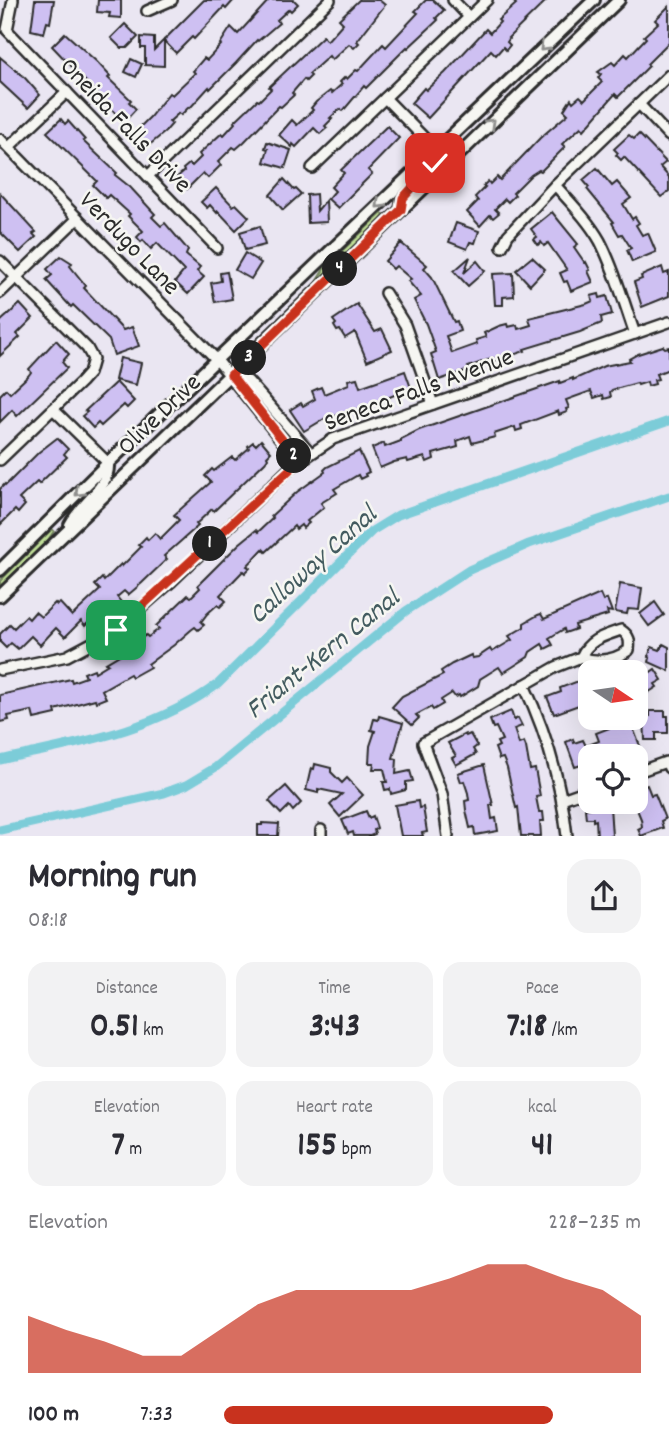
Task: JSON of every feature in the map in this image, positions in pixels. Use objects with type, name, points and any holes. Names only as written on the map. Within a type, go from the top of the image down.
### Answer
[{"type":"main road","name":"Olive Drive","points":[[0,570],[108,463],[594,0]]},
{"type":"main road","name":"Olive Drive","points":[[0,596],[619,0]]},
{"type":"main road","points":[[401,210],[403,198],[438,158],[436,150]]},
{"type":"main road","points":[[65,533],[77,511],[106,480],[108,463]]},
{"type":"street","name":"Oneida Falls Drive","points":[[13,0],[7,30],[216,248]]},
{"type":"street","points":[[147,11],[172,0]]},
{"type":"street","points":[[453,0],[469,17]]},
{"type":"street","points":[[312,168],[487,0]]},
{"type":"street","points":[[148,176],[329,1]]},
{"type":"street","points":[[502,247],[508,235],[555,185],[669,75]]},
{"type":"street","points":[[9,147],[67,92]]},
{"type":"street","points":[[385,98],[436,150]]},
{"type":"street","points":[[639,104],[669,136]]},
{"type":"street","name":"Verdugo Lane","points":[[0,139],[231,375]]},
{"type":"street","points":[[555,185],[577,209],[599,240],[635,334]]},
{"type":"street","points":[[0,293],[78,218]]},
{"type":"street","points":[[0,261],[87,348],[93,359],[89,373],[0,460]]},
{"type":"street","points":[[385,293],[404,326],[433,404]]},
{"type":"street","name":"Seneca Falls Avenue","points":[[0,670],[67,656],[116,630],[299,461],[351,432],[669,322]]},
{"type":"street","points":[[231,375],[248,382],[311,453]]},
{"type":"street","points":[[231,375],[299,461]]},
{"type":"street","points":[[53,409],[108,463]]},
{"type":"street","points":[[448,835],[442,794],[423,743],[556,667],[581,657],[600,661],[621,656],[629,650],[630,641],[627,634],[621,630],[592,640],[581,657]]},
{"type":"street","points":[[524,685],[547,738],[562,799],[567,835]]},
{"type":"street","points":[[648,770],[668,765]]},
{"type":"street","points":[[562,799],[578,793]]},
{"type":"green space","points":[[382,213],[384,215],[375,228],[315,287],[326,266]]},
{"type":"green space","points":[[52,529],[54,531],[48,540],[0,587],[0,581]]},
{"type":"building","points":[[35,0],[54,0],[50,23],[47,22],[44,33],[31,30]]},
{"type":"building","points":[[98,0],[121,0],[121,18],[109,17],[110,13],[97,12]]},
{"type":"building","points":[[204,0],[234,0],[176,53],[164,41],[164,66],[145,65],[145,48],[141,48],[141,37],[154,38],[154,50]]},
{"type":"building","points":[[269,0],[294,0],[298,4],[277,20],[279,23],[257,40],[190,108],[169,122],[172,124],[165,132],[141,149],[130,137],[169,93],[172,95],[195,73],[193,71],[204,58],[207,60],[221,45],[231,27],[238,34]]},
{"type":"building","points":[[359,0],[379,0],[385,5],[357,41],[359,43],[354,48],[349,44],[332,60],[329,56],[309,74],[311,76],[306,81],[304,79],[292,93],[294,95],[279,106],[244,142],[236,149],[233,147],[218,162],[221,165],[208,178],[203,173],[187,189],[176,178],[183,169],[189,164],[192,166],[201,157],[199,154],[222,133],[224,135],[234,122],[271,89],[269,87],[323,36],[327,41],[343,23],[339,19]]},
{"type":"building","points":[[426,0],[433,0],[444,10],[436,18],[438,20],[366,88],[364,86],[343,111],[340,109],[330,118],[332,119],[325,126],[327,128],[320,134],[314,128],[296,147],[293,144],[292,147],[279,135],[292,120],[297,125],[313,110],[311,108],[316,102],[330,91],[332,93],[345,77],[347,79],[358,71],[383,44],[386,47],[418,13],[415,11]]},
{"type":"building","points":[[512,0],[547,0],[508,38],[510,45],[506,50],[503,47],[496,55],[491,50],[428,118],[411,103],[424,88],[426,90],[445,73],[486,29],[490,33],[500,22],[498,20],[516,4]]},
{"type":"building","points":[[669,6],[669,42],[647,64],[649,66],[618,97],[615,94],[584,130],[581,127],[562,144],[565,147],[541,171],[531,175],[508,202],[505,199],[495,209],[499,213],[493,218],[490,215],[480,226],[467,212],[478,201],[475,197],[485,187],[483,186],[488,181],[490,184],[497,177],[500,180],[540,138],[568,114],[564,110],[571,99],[573,102],[580,96],[584,100],[602,82],[598,78],[601,74],[598,72],[612,62],[615,65],[625,54],[628,57],[658,23],[655,20]]},
{"type":"building","points":[[125,24],[138,37],[127,48],[121,48],[111,38]]},
{"type":"building","points":[[65,33],[97,62],[110,76],[108,78],[131,100],[129,102],[136,109],[124,122],[52,46]]},
{"type":"building","points":[[0,57],[40,95],[28,108],[0,82]]},
{"type":"building","points":[[131,59],[142,64],[136,77],[125,72]]},
{"type":"building","points":[[61,119],[65,124],[68,121],[85,140],[83,141],[155,214],[152,217],[161,226],[165,223],[188,250],[186,255],[200,267],[197,271],[204,277],[188,294],[175,282],[184,271],[157,243],[151,249],[143,240],[141,242],[137,237],[143,231],[128,216],[130,214],[109,195],[106,198],[93,185],[97,181],[47,132]]},
{"type":"building","points":[[387,126],[399,138],[368,170],[372,174],[338,208],[328,199],[335,191],[331,187],[344,173],[341,170]]},
{"type":"building","points":[[639,134],[666,162],[660,167],[669,177],[669,191],[661,197],[624,157],[621,160],[616,155],[618,153],[614,149],[629,135],[634,139]]},
{"type":"building","points":[[267,142],[291,150],[285,168],[264,162]]},
{"type":"building","points":[[597,168],[612,186],[617,182],[631,198],[623,204],[632,219],[635,217],[639,223],[636,225],[642,235],[648,233],[656,252],[632,262],[627,250],[631,248],[622,234],[619,235],[612,223],[614,222],[587,189],[589,187],[583,180]]},
{"type":"building","points":[[284,179],[301,194],[283,210],[270,195]]},
{"type":"building","points":[[216,188],[233,206],[236,204],[249,217],[236,230],[218,211],[217,213],[210,205],[207,208],[201,202]]},
{"type":"building","points":[[0,193],[36,232],[33,234],[36,237],[20,252],[0,232]]},
{"type":"building","points":[[316,194],[317,211],[326,200],[327,222],[308,223],[307,195]]},
{"type":"building","points":[[552,212],[578,244],[574,247],[586,262],[593,282],[571,291],[560,273],[567,270],[548,243],[544,246],[541,242],[538,245],[534,239],[537,237],[531,229]]},
{"type":"building","points":[[456,223],[479,231],[475,243],[470,242],[467,249],[449,242]]},
{"type":"building","points":[[260,226],[265,245],[245,250],[240,232]]},
{"type":"building","points":[[401,243],[427,265],[424,268],[432,277],[454,322],[457,321],[460,331],[446,336],[452,353],[477,344],[476,340],[486,337],[484,333],[499,326],[517,325],[518,329],[531,325],[529,318],[586,304],[593,301],[591,296],[599,294],[600,298],[607,296],[612,314],[601,317],[602,323],[580,332],[494,361],[493,358],[439,380],[431,354],[436,352],[414,300],[421,296],[408,281],[411,279],[396,266],[393,269],[385,261]]},
{"type":"building","points":[[245,253],[261,263],[251,279],[235,270]]},
{"type":"building","points":[[61,256],[72,263],[70,266],[86,286],[84,288],[123,330],[132,327],[139,346],[114,355],[109,340],[73,305],[71,307],[46,280],[52,275],[47,269]]},
{"type":"building","points":[[470,257],[464,273],[477,261],[485,271],[468,286],[454,271]]},
{"type":"building","points":[[532,257],[545,269],[530,285],[516,270]]},
{"type":"building","points":[[662,267],[664,274],[669,272],[669,296],[642,307],[634,282]]},
{"type":"building","points":[[227,272],[232,299],[215,302],[211,283],[221,281],[220,273]]},
{"type":"building","points":[[513,273],[514,296],[503,297],[503,305],[495,305],[493,274]]},
{"type":"building","points":[[20,304],[33,318],[17,334],[20,337],[0,356],[0,322]]},
{"type":"building","points":[[357,304],[375,332],[382,329],[392,350],[367,361],[355,332],[345,338],[334,326],[336,324],[333,320]]},
{"type":"building","points":[[56,340],[69,354],[62,362],[67,368],[17,416],[12,410],[0,422],[0,395],[6,389],[10,393],[28,376],[31,372],[29,369]]},
{"type":"building","points":[[663,346],[669,347],[669,369],[656,374],[658,379],[654,380],[655,384],[648,386],[647,382],[637,383],[612,390],[611,397],[604,399],[603,395],[594,398],[591,391],[566,400],[569,408],[566,409],[567,412],[559,415],[558,411],[521,425],[522,429],[516,431],[515,427],[494,434],[495,437],[472,443],[470,436],[457,441],[458,447],[433,454],[434,459],[427,462],[425,457],[408,462],[407,459],[380,468],[372,448],[384,443],[385,447],[419,430],[560,381],[573,380],[604,366],[630,361],[629,359],[638,354]]},
{"type":"building","points":[[120,358],[141,363],[136,385],[115,380]]},
{"type":"building","points":[[405,371],[411,388],[366,407],[332,417],[331,415],[304,431],[290,410],[315,399],[312,391],[321,387],[324,394],[349,384],[348,380],[357,378],[360,387]]},
{"type":"building","points":[[116,382],[134,401],[127,408],[124,405],[101,426],[98,423],[93,428],[82,416]]},
{"type":"building","points":[[57,438],[68,449],[64,454],[67,457],[19,499],[25,505],[18,513],[15,510],[0,525],[0,489]]},
{"type":"building","points":[[261,440],[271,452],[265,462],[214,511],[212,509],[196,524],[198,526],[164,556],[167,559],[142,583],[128,595],[124,591],[117,597],[121,602],[115,607],[113,605],[96,621],[93,618],[85,626],[81,621],[65,637],[56,628],[40,645],[31,636],[18,649],[11,643],[6,648],[0,642],[0,634],[10,624],[14,628],[26,616],[29,619],[35,612],[41,617],[55,603],[60,603],[72,616],[100,590],[95,585],[102,578],[104,581],[121,564],[122,566],[141,547],[138,545],[146,537],[148,540],[155,533],[160,539],[179,520],[174,515],[211,482],[205,476],[212,469],[214,471],[232,457],[235,460],[253,442],[256,445]]},
{"type":"building","points":[[359,451],[369,472],[366,476],[360,479],[358,475],[334,489],[337,493],[321,503],[324,507],[307,521],[309,523],[303,528],[301,525],[296,529],[294,526],[266,552],[263,549],[247,566],[250,568],[245,573],[243,571],[220,595],[226,601],[207,614],[201,622],[204,625],[198,630],[195,627],[191,630],[148,664],[150,667],[132,677],[130,674],[102,690],[106,698],[96,702],[95,699],[55,710],[56,714],[34,719],[32,711],[8,716],[9,720],[0,722],[0,695],[86,677],[84,673],[94,669],[95,672],[141,642],[139,640],[146,635],[148,637],[159,629],[156,626],[164,618],[188,595],[191,597],[200,588],[198,585],[239,544],[256,530],[258,532],[297,492],[325,472],[327,467]]},
{"type":"building","points":[[620,584],[642,588],[639,610],[628,609],[627,614],[615,612]]},
{"type":"building","points":[[600,594],[603,601],[607,599],[612,612],[607,611],[608,615],[575,625],[576,629],[565,633],[564,629],[549,638],[553,645],[545,649],[542,644],[503,673],[499,667],[480,679],[478,686],[460,697],[455,697],[452,693],[441,700],[443,704],[416,715],[419,718],[412,725],[392,707],[402,696],[443,675],[441,671],[452,664],[471,655],[472,658],[478,657],[490,649],[492,652],[512,640],[509,636],[538,615],[541,614],[544,619]]},
{"type":"building","points":[[655,602],[664,615],[649,626],[640,614]]},
{"type":"building","points":[[663,644],[669,647],[669,671],[649,662],[652,647],[660,650]]},
{"type":"building","points":[[655,669],[662,680],[655,684],[657,687],[648,693],[648,674]]},
{"type":"building","points":[[578,681],[578,705],[554,714],[547,697],[561,692],[560,688]]},
{"type":"building","points":[[511,711],[514,720],[518,718],[522,726],[514,729],[519,744],[524,742],[530,770],[535,769],[540,796],[536,797],[544,821],[540,821],[541,836],[521,836],[518,807],[516,808],[507,768],[503,758],[499,759],[495,748],[499,746],[497,742],[502,740],[490,720]]},
{"type":"building","points":[[650,711],[665,711],[665,716],[668,716],[668,733],[656,733],[656,740],[645,740],[645,730],[648,730]]},
{"type":"building","points":[[379,716],[403,723],[393,758],[397,759],[396,774],[410,771],[413,781],[406,782],[406,790],[391,794],[390,789],[385,790],[383,782],[387,782],[384,769],[373,769],[374,763],[369,763],[370,746],[375,731],[371,730],[374,719],[378,720]]},
{"type":"building","points":[[604,730],[634,730],[639,744],[591,744],[599,741],[596,733]]},
{"type":"building","points":[[470,734],[477,746],[473,749],[476,754],[456,765],[452,758],[456,756],[448,743]]},
{"type":"building","points":[[573,739],[574,743],[583,740],[585,744],[578,744],[578,766],[575,767],[566,742]]},
{"type":"building","points":[[315,764],[331,768],[331,772],[342,783],[347,778],[363,795],[340,817],[330,805],[342,794],[318,789],[318,793],[306,790],[311,768],[314,769]]},
{"type":"building","points":[[484,765],[493,805],[490,805],[492,819],[496,818],[498,831],[475,835],[474,827],[470,828],[466,810],[468,793],[458,773]]},
{"type":"building","points":[[286,786],[301,803],[293,811],[289,806],[281,814],[269,801]]},
{"type":"building","points":[[648,788],[651,795],[655,794],[665,819],[661,821],[663,828],[641,836],[638,829],[642,827],[639,814],[648,814]]},
{"type":"building","points":[[418,801],[419,808],[423,807],[427,832],[422,833],[423,836],[401,836],[395,805]]},
{"type":"building","points":[[366,811],[369,818],[373,816],[377,828],[374,830],[375,834],[348,834],[342,820]]},
{"type":"building","points":[[586,814],[611,814],[612,836],[597,836],[596,820],[586,818]]},
{"type":"building","points":[[279,824],[278,836],[258,836],[258,825]]},
{"type":"waterway","name":"Calloway Canal","points":[[0,760],[114,734],[167,714],[193,700],[218,684],[372,531],[398,515],[669,421]]},
{"type":"waterway","name":"Friant-Kern Canal","points":[[0,830],[164,793],[186,785],[216,767],[406,611],[469,570],[529,544],[669,496]]},
{"type":"route","points":[[116,630],[299,461],[231,375],[401,210],[403,198],[435,163]]}]
